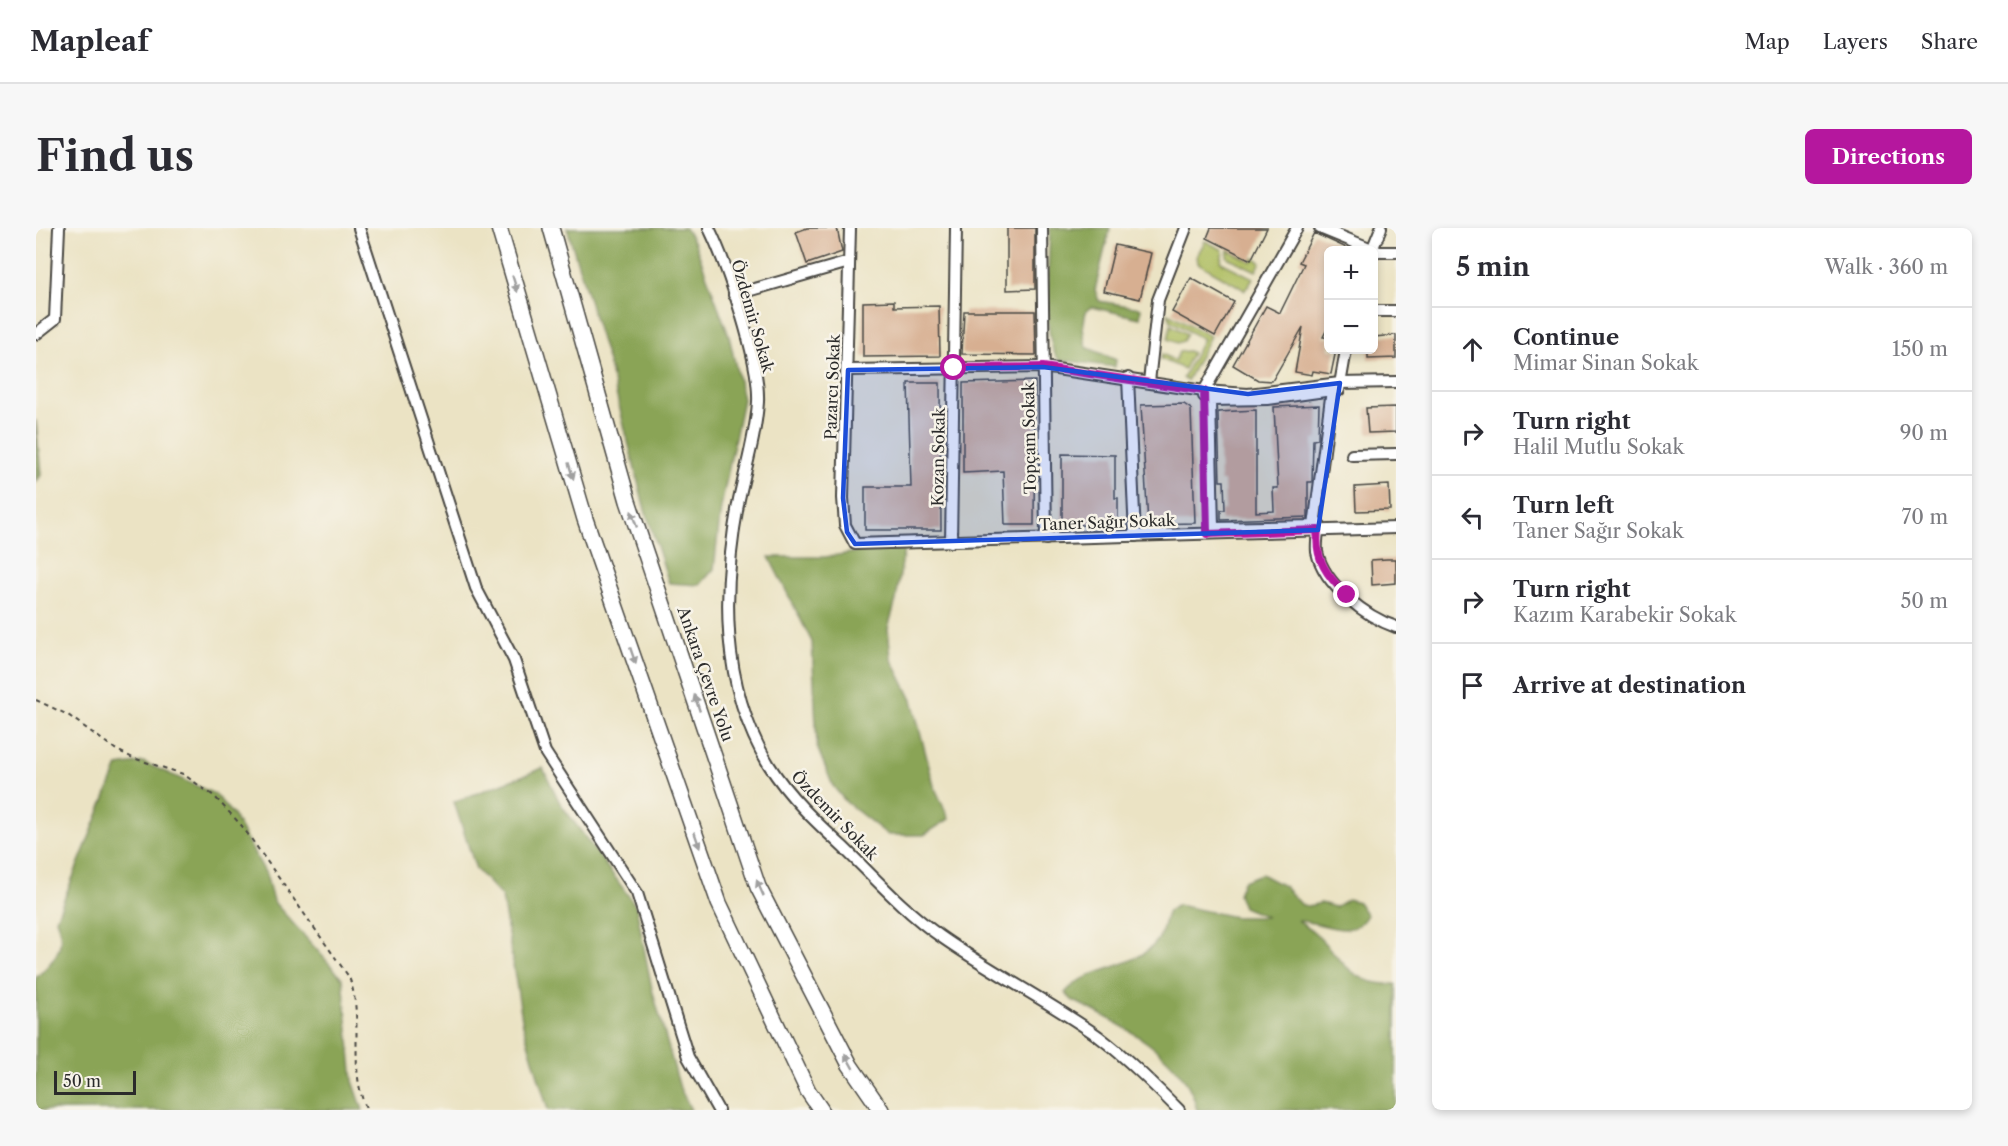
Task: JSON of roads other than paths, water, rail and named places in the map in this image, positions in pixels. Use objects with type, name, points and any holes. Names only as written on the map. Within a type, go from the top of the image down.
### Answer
[{"type":"highway","points":[[499,228],[585,519],[719,903],[807,1091],[820,1110]]},
{"type":"highway","name":"Ankara Çevre Yolu","points":[[550,228],[628,501],[758,886],[850,1065],[881,1110]]},
{"type":"street","points":[[36,334],[55,319],[59,228]]},
{"type":"street","points":[[359,228],[476,588],[514,660],[545,752],[637,893],[688,1057],[718,1110]]},
{"type":"street","name":"Özdemir Sokak","points":[[709,228],[734,295],[754,363],[758,399],[731,550],[729,655],[737,694],[763,754],[797,802],[923,924],[1096,1035],[1136,1067],[1179,1110]]},
{"type":"street","name":"Pazarcı Sokak","points":[[850,228],[844,518],[847,532],[855,544]]},
{"type":"street","name":"Kozan Sokak","points":[[951,542],[956,228]]},
{"type":"street","name":"Topçam Sokak","points":[[1042,228],[1046,539]]},
{"type":"street","points":[[1149,382],[1157,307],[1186,228]]},
{"type":"street","points":[[1207,534],[1204,391],[1297,228]]},
{"type":"street","points":[[1320,228],[1363,246]]},
{"type":"street","points":[[1374,246],[1381,228]]},
{"type":"street","points":[[1378,252],[1396,252]]},
{"type":"street","points":[[734,295],[849,262]]},
{"type":"street","points":[[1378,311],[1396,311]]},
{"type":"street","points":[[1336,387],[1268,399],[1210,400],[1213,528],[1314,526],[1336,387],[1345,354]]},
{"type":"street","points":[[848,370],[1043,367],[1204,391],[1268,393],[1396,381]]},
{"type":"street","points":[[1128,378],[1135,536]]},
{"type":"street","points":[[1336,387],[1317,552],[1325,571],[1338,586],[1370,614],[1396,627]]},
{"type":"street","points":[[1352,456],[1396,454]]},
{"type":"street","name":"Taner Sağır Sokak","points":[[855,544],[1396,528]]},
{"type":"street","points":[[1370,614],[1367,620],[1396,633]]}]
